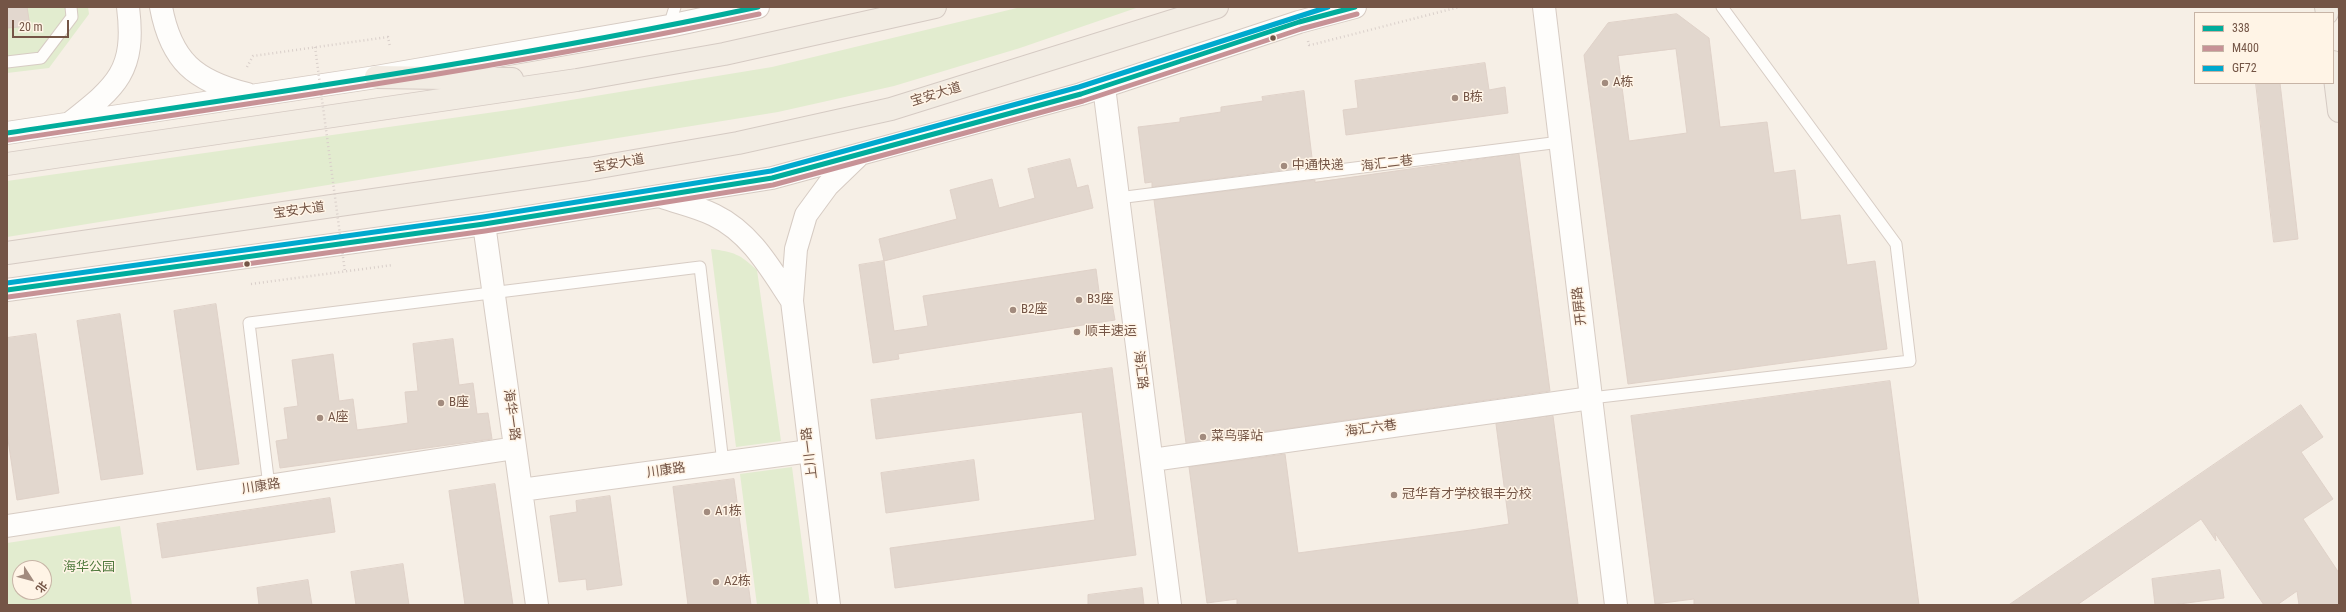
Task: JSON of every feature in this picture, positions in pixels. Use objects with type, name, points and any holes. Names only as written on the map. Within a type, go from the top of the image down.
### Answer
[{"type":"main road","points":[[68,124],[104,96],[121,77],[129,53],[130,25],[128,7]]},
{"type":"main road","points":[[161,7],[170,42],[180,58],[201,77],[220,87],[254,96]]},
{"type":"main road","points":[[7,132],[376,77],[672,17],[758,7]]},
{"type":"main road","points":[[7,164],[577,80],[724,54],[935,7]]},
{"type":"main road","name":"宝安大道","points":[[7,253],[588,169],[738,143],[891,109],[1217,7]]},
{"type":"main road","points":[[7,290],[484,224],[772,178],[1104,87],[1299,22],[1355,7]]},
{"type":"main road","name":"开屏路","points":[[1544,7],[1616,605]]},
{"type":"main road","points":[[2334,70],[2339,111]]},
{"type":"main road","points":[[376,77],[577,80]]},
{"type":"main road","name":"海汇路","points":[[1104,87],[1170,605]]},
{"type":"main road","name":"上川一路","points":[[829,605],[792,300],[796,249],[806,215],[828,185],[860,154]]},
{"type":"main road","name":"上川一路","points":[[658,196],[714,215],[738,230],[759,252],[792,300]]},
{"type":"main road","name":"海华一路","points":[[484,224],[537,605]]},
{"type":"main road","name":"海汇六巷","points":[[1152,460],[1591,398]]},
{"type":"main road","name":"川康路","points":[[7,526],[515,448]]},
{"type":"main road","name":"川康路","points":[[521,490],[810,451]]},
{"type":"lane","points":[[7,62],[41,58],[72,17],[71,7]]},
{"type":"lane","points":[[1591,398],[1910,361],[1896,244],[1722,7]]},
{"type":"lane","name":"海汇二巷","points":[[1118,198],[1560,142]]},
{"type":"lane","points":[[269,486],[249,323],[700,267],[723,463]]},
{"type":"path","points":[[1315,44],[1459,7]]},
{"type":"path","points":[[247,67],[253,56],[315,47],[388,37],[390,47]]},
{"type":"path","points":[[315,47],[345,272]]},
{"type":"path","points":[[251,284],[393,265]]},
{"type":"green space","points":[[7,7],[88,7],[89,14],[49,68],[7,73]]},
{"type":"green space","points":[[1021,7],[1139,7],[1020,48],[894,86],[778,112],[7,237],[7,181],[516,109],[772,67]]},
{"type":"green space","points":[[711,249],[726,251],[741,257],[757,270],[781,441],[736,447]]},
{"type":"green space","points":[[792,467],[810,605],[757,605],[740,474]]},
{"type":"green space","name":"海华公园","points":[[120,526],[132,605],[7,605],[7,543]]},
{"type":"building","points":[[7,7],[27,7],[30,26],[7,28]]},
{"type":"building","points":[[1677,14],[1709,38],[1720,127],[1767,122],[1774,173],[1795,170],[1801,220],[1840,215],[1847,265],[1875,261],[1887,349],[1628,384],[1584,55],[1608,23]],"holes":[[[1676,49],[1687,133],[1629,141],[1618,56]]]},
{"type":"building","name":"B栋","points":[[1485,63],[1489,90],[1505,87],[1508,113],[1346,135],[1343,110],[1358,108],[1355,81]]},
{"type":"building","points":[[2256,84],[2280,84],[2298,239],[2274,242]]},
{"type":"building","points":[[1304,91],[1313,166],[1152,187],[1152,182],[1145,183],[1138,127],[1180,122],[1180,118],[1221,112],[1221,107],[1263,101],[1262,97]]},
{"type":"building","points":[[1519,154],[1550,391],[1186,443],[1154,200],[1315,180],[1315,182]]},
{"type":"building","points":[[1070,159],[1077,188],[1088,185],[1093,208],[884,261],[879,239],[957,219],[950,190],[992,179],[999,208],[1035,198],[1028,169]]},
{"type":"building","points":[[884,261],[894,331],[928,326],[923,296],[1096,269],[1100,299],[1111,297],[1115,320],[898,354],[899,359],[873,363],[859,265]]},
{"type":"building","points":[[216,304],[239,464],[197,470],[174,311]]},
{"type":"building","points":[[120,314],[143,474],[101,480],[77,321]]},
{"type":"building","points":[[36,334],[59,493],[17,500],[7,433],[7,338]]},
{"type":"building","points":[[453,339],[459,385],[473,383],[477,414],[488,413],[492,439],[280,468],[276,441],[288,439],[284,408],[298,406],[292,360],[333,354],[339,401],[353,399],[357,430],[388,426],[408,423],[405,392],[418,391],[413,344]]},
{"type":"building","points":[[1112,368],[1136,555],[895,588],[890,548],[1095,520],[1082,412],[876,439],[871,400]]},
{"type":"building","points":[[1890,381],[1919,605],[1694,605],[1694,599],[1655,604],[1631,416]]},
{"type":"building","points":[[2301,405],[2323,437],[2301,452],[2333,499],[2303,519],[2339,573],[2339,605],[2299,605],[2297,591],[2277,605],[2264,605],[2215,533],[2216,541],[2201,519],[2077,605],[2009,605]]},
{"type":"building","points":[[1553,416],[1578,604],[1237,605],[1237,599],[1207,603],[1189,467],[1285,454],[1298,553],[1471,530],[1509,524],[1496,424]]},
{"type":"building","points":[[974,460],[979,500],[886,513],[881,473]]},
{"type":"building","points":[[734,479],[751,605],[688,605],[673,487]]},
{"type":"building","points":[[495,484],[513,605],[465,605],[449,491]]},
{"type":"building","points":[[610,496],[622,585],[587,590],[586,579],[559,582],[550,516],[577,512],[576,501]]},
{"type":"building","points":[[330,498],[335,532],[162,558],[157,524]]},
{"type":"building","points":[[403,564],[409,605],[356,605],[351,572]]},
{"type":"building","points":[[2220,570],[2224,598],[2172,605],[2155,605],[2152,579]]},
{"type":"building","points":[[308,580],[312,605],[259,605],[257,588]]},
{"type":"building","points":[[1142,588],[1144,605],[1088,605],[1088,595]]},
{"type":"transit line","name":"338","points":[[7,133],[384,76],[571,44],[758,7]]},
{"type":"transit line","name":"GF72","points":[[7,283],[483,217],[771,171],[1079,87],[1328,7]]},
{"type":"transit line","name":"338","points":[[7,290],[484,224],[772,178],[1081,94],[1299,22],[1355,7]]},
{"type":"transit line","name":"M400","points":[[8,140],[385,83],[572,51],[759,14]]},
{"type":"transit line","name":"M400","points":[[8,297],[485,231],[773,185],[1083,101],[1301,29],[1357,14]]},
{"type":"place","name":"A栋","points":[[1605,83]]},
{"type":"place","name":"B栋","points":[[1455,98]]},
{"type":"place","name":"中通快递","points":[[1284,166]]},
{"type":"place","name":"B3座","points":[[1079,300]]},
{"type":"place","name":"B2座","points":[[1013,310]]},
{"type":"place","name":"顺丰速运","points":[[1077,332]]},
{"type":"place","name":"B座","points":[[441,403]]},
{"type":"place","name":"A座","points":[[320,418]]},
{"type":"place","name":"菜鸟驿站","points":[[1203,437]]},
{"type":"place","name":"冠华育才学校银丰分校","points":[[1394,495]]},
{"type":"place","name":"A1栋","points":[[707,512]]},
{"type":"place","name":"A2栋","points":[[716,582]]}]
